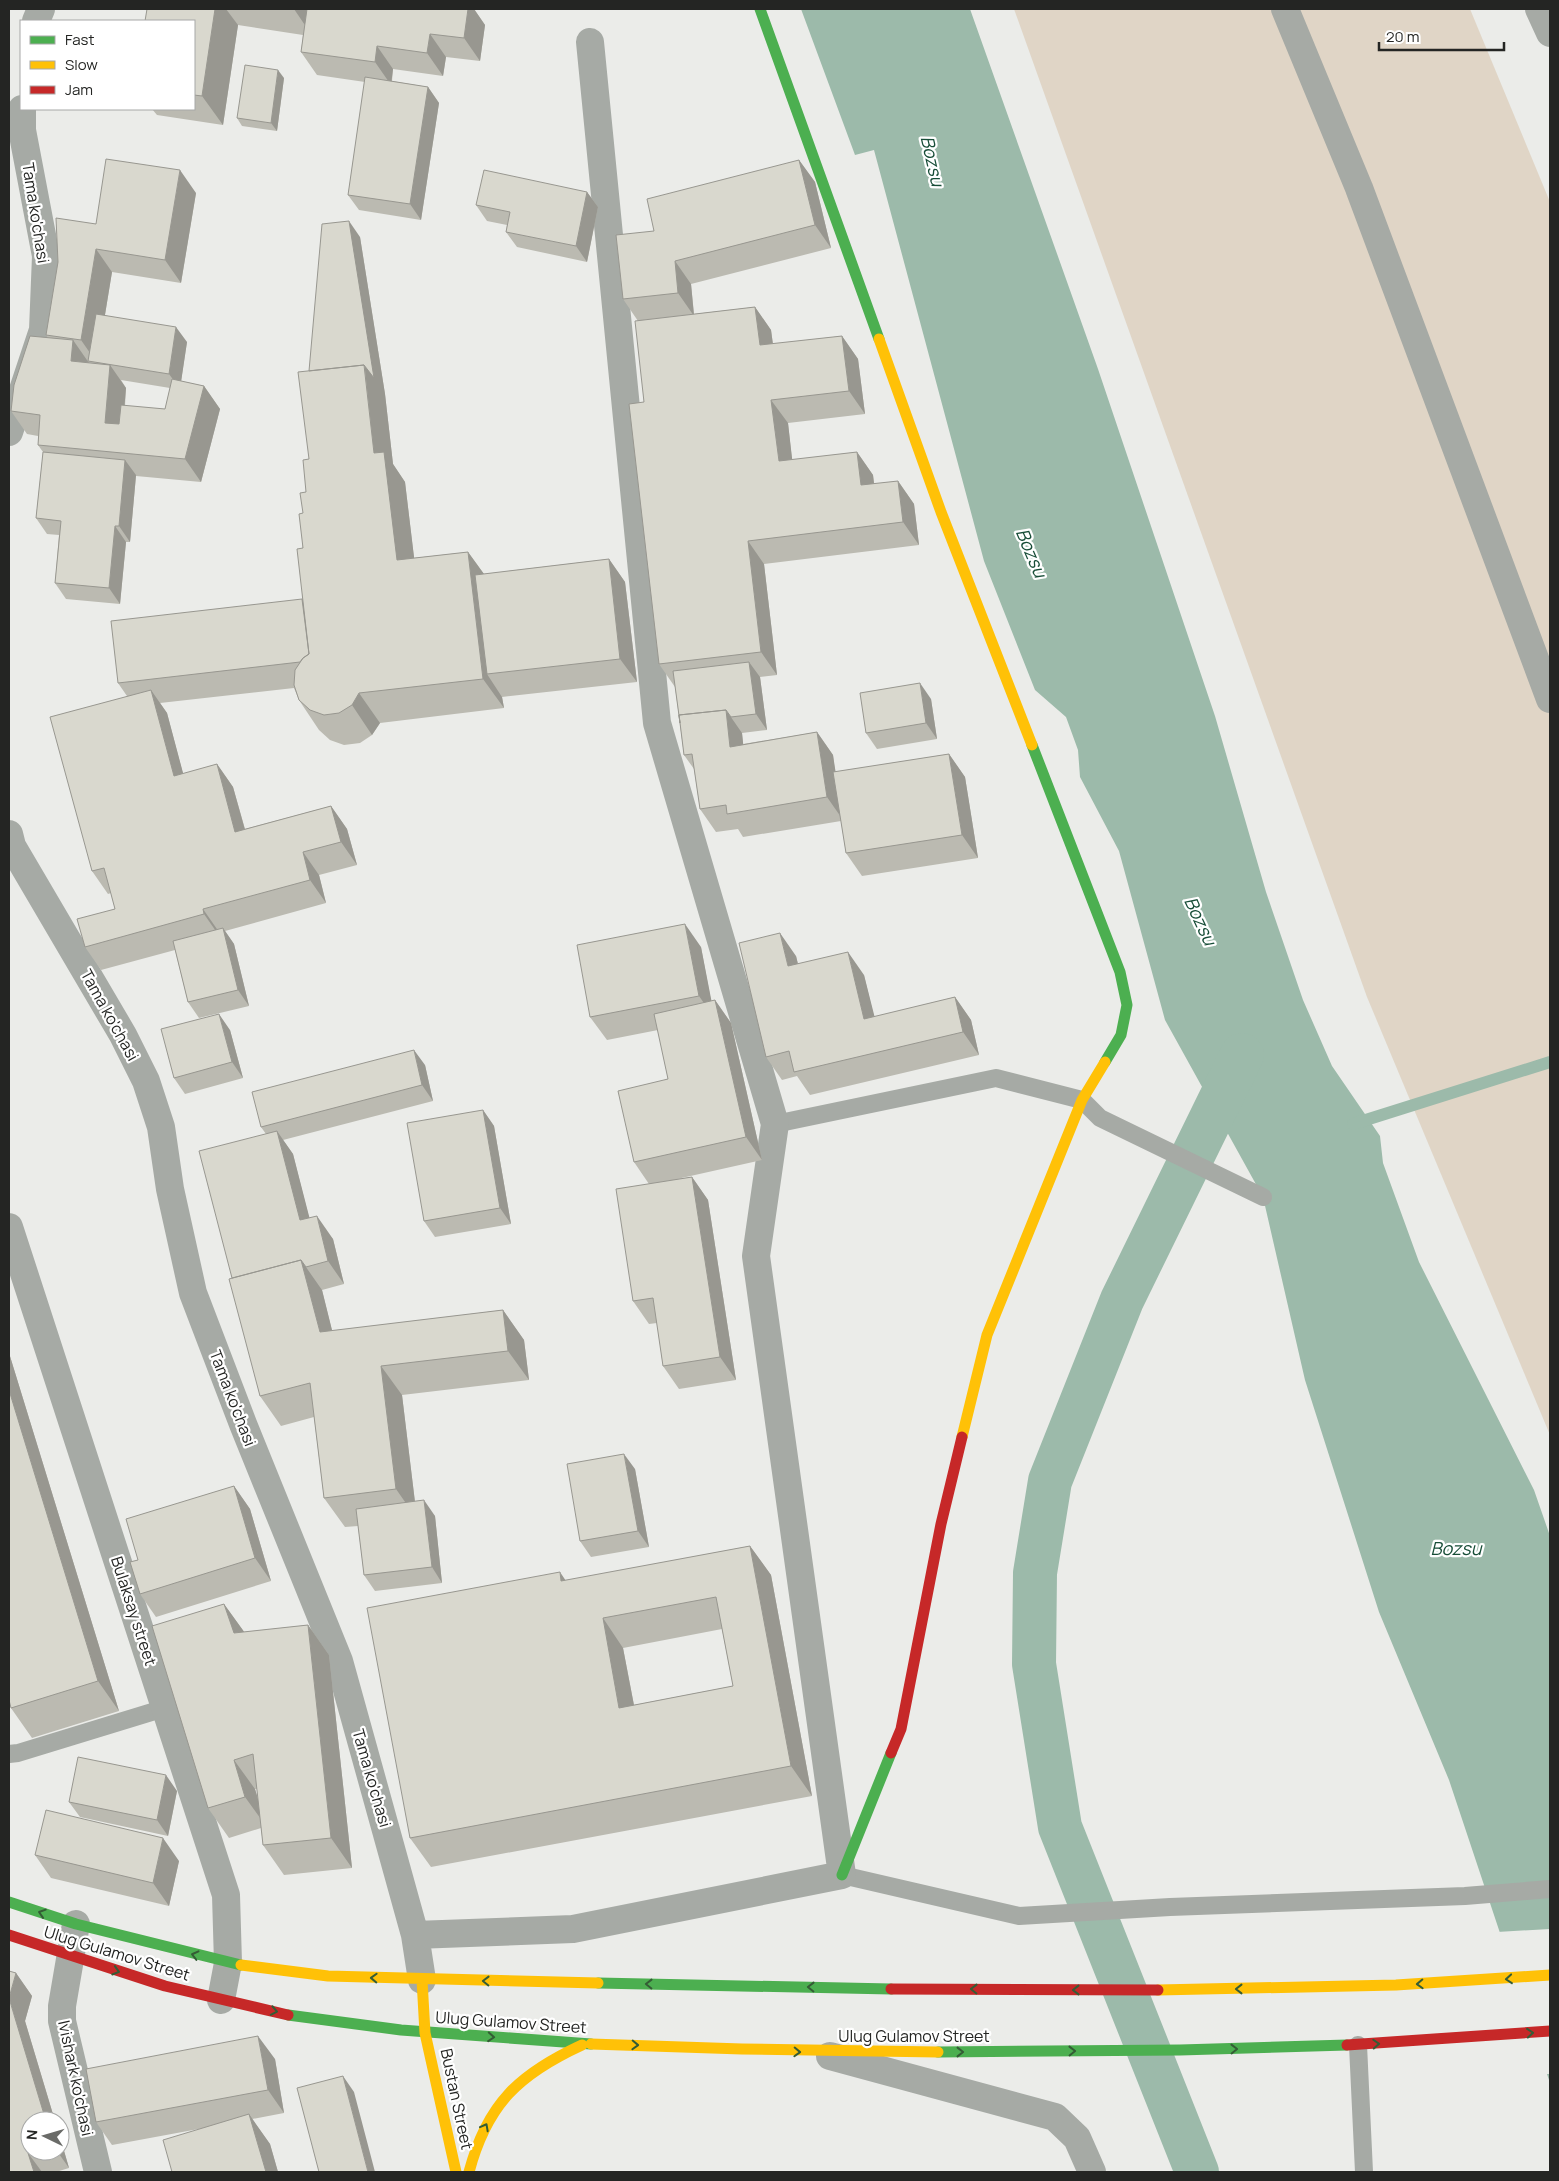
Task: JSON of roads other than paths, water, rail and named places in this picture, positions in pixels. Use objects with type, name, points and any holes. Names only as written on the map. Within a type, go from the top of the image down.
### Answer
[{"type":"main road","points":[[760,9],[941,512],[1120,972],[1127,1005],[1120,1035],[1082,1100],[987,1335],[941,1524],[901,1729],[842,1875]]},
{"type":"main road","name":"Ulug Gulamov Street","points":[[9,1902],[76,1924],[228,1963],[328,1976],[422,1980],[1022,1990],[1288,1989],[1469,1983],[1550,1975]]},
{"type":"main road","name":"Ulug Gulamov Street","points":[[9,1936],[145,1980],[221,2000],[323,2020],[425,2033],[586,2044],[818,2052],[1023,2052],[1293,2048],[1474,2038],[1550,2031]]},
{"type":"main road","name":"Bustan Street","points":[[422,1980],[425,2033],[456,2172]]},
{"type":"main road","points":[[469,2172],[476,2147],[496,2107],[515,2086],[537,2068],[560,2054],[586,2044]]},
{"type":"street","points":[[1285,9],[1359,188],[1550,700]]},
{"type":"street","points":[[1540,9],[1550,33]]},
{"type":"street","points":[[415,1934],[572,1929],[842,1875],[756,1256],[776,1124],[656,723],[590,42]]},
{"type":"street","name":"Tama ko'chasi","points":[[9,432],[43,330],[46,256],[22,130],[22,110]]},
{"type":"street","name":"Tama ko'chasi","points":[[9,834],[12,846],[123,1035],[146,1081],[161,1128],[170,1189],[193,1293],[243,1424],[339,1661],[415,1934],[422,1980]]},
{"type":"street","name":"Bulaksay street","points":[[9,1227],[226,1895],[228,1963],[221,2000]]},
{"type":"street","name":"Ivishark ko'chasi","points":[[76,1924],[62,2006],[62,2021],[98,2172]]},
{"type":"street","points":[[818,2052],[1055,2117],[1078,2138],[1092,2172]]},
{"type":"lane","points":[[776,1124],[996,1078],[1082,1100],[1100,1118],[1263,1197]]},
{"type":"lane","points":[[9,1754],[18,1754],[165,1708]]},
{"type":"lane","points":[[842,1875],[1018,1916],[1170,1907],[1465,1896],[1550,1890]]},
{"type":"lane","points":[[1358,2045],[1364,2172]]},
{"type":"water","name":"Bozsu","points":[[801,9],[970,9],[1098,369],[1215,716],[1266,892],[1303,1000],[1332,1066],[1380,1136],[1383,1163],[1419,1262],[1534,1490],[1550,1536],[1550,2083],[1449,1780],[1379,1612],[1305,1380],[1263,1197],[1165,1020],[1119,851],[1080,777],[1078,750],[1066,717],[1035,690],[984,561],[874,150],[855,155]]},
{"type":"waterway","points":[[1197,2172],[1060,1827],[1034,1664],[1035,1573],[1050,1481],[1122,1300],[1242,1055]]},
{"type":"waterway","points":[[1353,1124],[1550,1062]]}]
